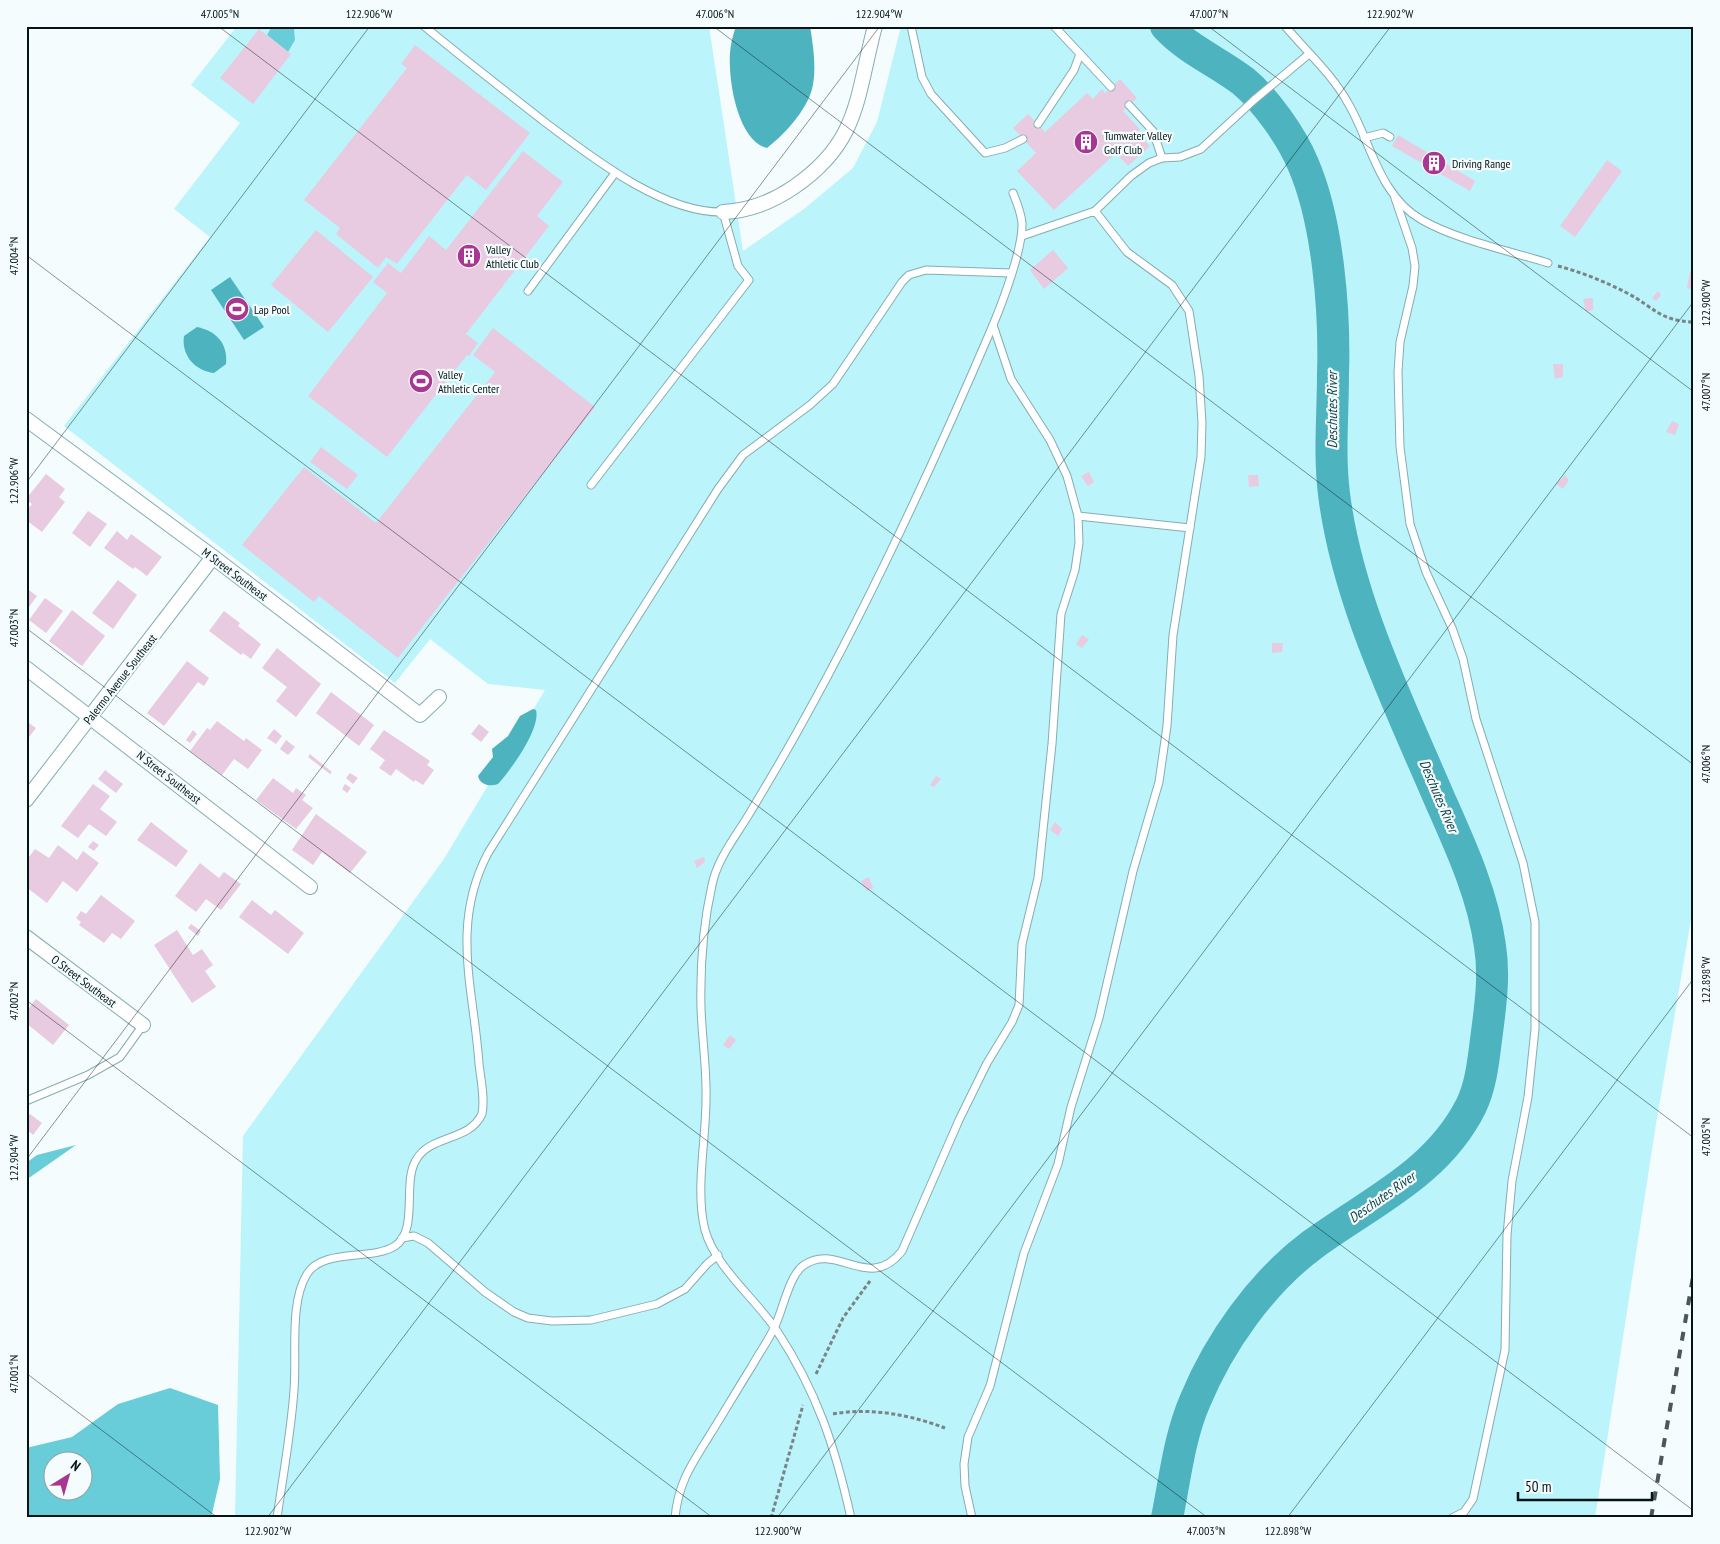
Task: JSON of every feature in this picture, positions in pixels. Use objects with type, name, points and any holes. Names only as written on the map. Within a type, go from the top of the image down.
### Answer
[{"type":"street","points":[[723,212],[737,212],[760,206],[783,195],[809,177],[833,154],[843,139],[854,112],[875,26]]},
{"type":"street","name":"M Street Southeast","points":[[26,419],[213,557],[420,715],[439,697]]},
{"type":"street","name":"Palermo Avenue Southeast","points":[[26,800],[213,557]]},
{"type":"street","name":"N Street Southeast","points":[[26,668],[91,716],[310,887]]},
{"type":"street","name":"O Street Southeast","points":[[26,937],[142,1025]]},
{"type":"lane","points":[[424,26],[523,105],[615,173],[689,207],[711,212],[723,212],[738,266],[749,280],[591,484]]},
{"type":"lane","points":[[910,26],[922,77],[930,94],[985,153],[1005,148],[1023,139]]},
{"type":"lane","points":[[1054,26],[1112,87]]},
{"type":"lane","points":[[1285,26],[1329,75],[1348,103],[1395,198],[1412,248],[1414,266],[1413,286],[1400,342],[1398,372],[1400,447],[1410,524],[1426,572],[1452,628],[1463,659],[1476,719],[1515,833],[1530,892],[1536,949],[1535,1028],[1526,1105],[1514,1160],[1507,1235],[1505,1350],[1473,1499],[1464,1512],[1452,1518]]},
{"type":"lane","points":[[1038,124],[1074,70],[1080,54]]},
{"type":"lane","points":[[1022,236],[1095,211],[1131,176],[1149,163],[1162,158],[1180,157],[1200,149],[1309,54]]},
{"type":"lane","points":[[1129,106],[1153,131],[1162,158]]},
{"type":"lane","points":[[1364,138],[1383,133],[1390,137]]},
{"type":"lane","points":[[528,291],[615,173]]},
{"type":"lane","points":[[851,1518],[823,1416],[810,1386],[775,1327],[718,1256],[706,1234],[702,1188],[706,1133],[707,1065],[701,1011],[701,966],[713,881],[723,858],[801,725],[868,599],[993,325],[1022,236],[1020,210],[1012,194]]},
{"type":"lane","points":[[1395,198],[1421,220],[1443,230],[1548,263]]},
{"type":"lane","points":[[972,1518],[965,1486],[964,1464],[968,1437],[990,1386],[1024,1253],[1058,1164],[1073,1099],[1100,1018],[1133,871],[1159,782],[1167,726],[1173,635],[1201,457],[1202,424],[1198,366],[1188,311],[1172,285],[1127,252],[1095,211]]},
{"type":"lane","points":[[277,1518],[294,1391],[297,1310],[302,1283],[308,1272],[320,1264],[338,1257],[384,1251],[394,1247],[402,1238],[408,1220],[412,1171],[416,1160],[433,1144],[469,1130],[482,1114],[483,1104],[478,1048],[466,954],[467,919],[475,883],[488,854],[732,468],[758,443],[810,405],[833,384],[902,282],[909,275],[926,270],[1010,273]]},
{"type":"lane","points":[[676,1518],[677,1504],[686,1474],[775,1327],[796,1273],[804,1265],[826,1258],[860,1268],[878,1269],[891,1263],[902,1251],[987,1063],[1017,1013],[1021,994],[1022,944],[1040,861],[1052,744],[1061,614],[1078,556],[1078,516],[1067,476],[1050,440],[1011,379],[993,325]]},
{"type":"lane","points":[[1078,516],[1190,528]]},
{"type":"lane","points":[[26,1101],[88,1075],[120,1057],[142,1025]]},
{"type":"lane","points":[[402,1238],[414,1236],[428,1243],[485,1292],[514,1312],[528,1318],[552,1321],[591,1320],[657,1304],[685,1288],[707,1264],[718,1256]]},
{"type":"path","points":[[1548,263],[1569,269],[1628,293],[1656,313],[1677,322],[1694,322]]},
{"type":"path","points":[[823,1416],[846,1411],[876,1412],[915,1419],[945,1428]]},
{"type":"shaded area","points":[[237,26],[709,26],[743,251],[804,209],[853,168],[877,122],[901,26],[1694,26],[1694,902],[1656,1124],[1595,1518],[235,1518],[243,1136],[444,859],[545,690],[488,684],[430,639],[395,683],[64,426],[210,237],[174,209],[240,123],[191,85]]},
{"type":"shaded area","points":[[272,26],[288,26],[294,29],[295,40],[288,52],[267,35]]},
{"type":"shaded area","points":[[736,26],[810,26],[814,66],[812,89],[805,106],[794,122],[767,148],[756,143],[748,133],[736,104],[732,87],[730,57],[731,43]]},
{"type":"shaded area","name":"Lap Pool","points":[[230,277],[264,327],[244,340],[211,290]]},
{"type":"shaded area","points":[[197,327],[215,335],[223,344],[226,364],[214,373],[201,369],[187,356],[184,336]]},
{"type":"shaded area","points":[[533,709],[536,710],[534,728],[517,760],[498,784],[489,785],[483,783],[478,776],[493,757],[492,749],[508,736],[520,716]]},
{"type":"shaded area","points":[[76,1145],[26,1180],[26,1163],[37,1155]]},
{"type":"shaded area","points":[[170,1388],[218,1405],[220,1479],[211,1518],[26,1518],[26,1448],[72,1437],[118,1404]]},
{"type":"building","points":[[259,29],[291,54],[253,104],[220,78]]},
{"type":"building","points":[[415,45],[530,133],[486,190],[467,175],[397,264],[386,257],[378,268],[336,234],[340,228],[304,200],[407,68],[401,64]]},
{"type":"building","name":"Tumwater Valley Golf Club","points":[[1120,79],[1137,98],[1123,111],[1140,129],[1137,133],[1150,146],[1128,166],[1116,153],[1054,210],[1017,171],[1036,153],[1013,128],[1028,114],[1045,132],[1087,93],[1093,99],[1102,89],[1105,93]]},
{"type":"building","name":"Driving Range","points":[[1398,135],[1475,181],[1470,191],[1392,146]]},
{"type":"building","points":[[523,151],[563,182],[537,216],[549,226],[466,334],[478,343],[469,356],[467,355],[387,457],[308,396],[387,293],[373,282],[388,263],[401,273],[429,236],[446,250]]},
{"type":"building","points":[[1607,160],[1622,171],[1575,237],[1560,226]]},
{"type":"building","points":[[316,230],[373,277],[328,332],[271,285]]},
{"type":"building","points":[[1053,250],[1068,268],[1044,289],[1030,270]]},
{"type":"building","points":[[1690,272],[1694,273],[1693,290],[1687,288]]},
{"type":"building","points":[[1658,291],[1661,295],[1656,301],[1652,298]]},
{"type":"building","points":[[1593,298],[1593,310],[1586,312],[1583,299]]},
{"type":"building","points":[[493,328],[595,407],[398,658],[319,596],[314,602],[242,545],[304,467],[376,523],[495,372],[473,355]]},
{"type":"building","points":[[1553,364],[1563,364],[1563,377],[1555,379]]},
{"type":"building","points":[[1672,421],[1679,424],[1675,435],[1666,432]]},
{"type":"building","points":[[321,447],[358,475],[347,489],[310,462]]},
{"type":"building","points":[[1089,472],[1094,482],[1088,486],[1081,476]]},
{"type":"building","points":[[46,474],[65,489],[59,497],[65,502],[42,532],[26,520],[26,511],[32,504],[26,499]]},
{"type":"building","points":[[1248,475],[1258,475],[1259,486],[1249,487]]},
{"type":"building","points":[[1565,475],[1569,480],[1563,489],[1556,484]]},
{"type":"building","points":[[88,511],[107,524],[90,547],[72,533]]},
{"type":"building","points":[[117,531],[127,540],[131,534],[162,557],[147,576],[135,567],[133,569],[104,548]]},
{"type":"building","points":[[118,580],[137,595],[113,629],[92,613]]},
{"type":"building","points":[[26,588],[37,596],[26,611]]},
{"type":"building","points":[[45,598],[63,611],[46,633],[29,620]]},
{"type":"building","points":[[72,610],[105,636],[82,666],[49,641]]},
{"type":"building","points":[[224,611],[240,623],[238,626],[261,644],[251,659],[243,653],[241,655],[209,631]]},
{"type":"building","points":[[1082,635],[1089,639],[1082,648],[1076,644]]},
{"type":"building","points":[[1272,643],[1283,643],[1282,652],[1272,653]]},
{"type":"building","points":[[277,648],[321,684],[296,717],[276,701],[287,687],[262,668]]},
{"type":"building","points":[[187,661],[209,678],[204,686],[198,682],[164,726],[147,713]]},
{"type":"building","points":[[331,692],[374,725],[359,746],[316,713]]},
{"type":"building","points":[[26,721],[36,728],[26,741]]},
{"type":"building","points":[[217,721],[244,741],[246,738],[262,750],[248,769],[234,759],[222,775],[190,751],[207,728],[210,730]]},
{"type":"building","points":[[479,724],[489,732],[481,742],[471,734]]},
{"type":"building","points":[[274,729],[282,736],[276,744],[267,738]]},
{"type":"building","points":[[193,730],[197,734],[190,743],[186,740]]},
{"type":"building","points":[[384,730],[430,761],[427,765],[434,770],[423,785],[415,780],[414,782],[396,769],[391,776],[379,768],[385,760],[370,749]]},
{"type":"building","points":[[286,740],[295,747],[288,755],[280,749]]},
{"type":"building","points":[[310,754],[332,772],[330,774],[308,757]]},
{"type":"building","points":[[105,770],[123,784],[116,793],[98,779]]},
{"type":"building","points":[[350,773],[358,778],[353,784],[346,778]]},
{"type":"building","points":[[936,776],[941,779],[934,787],[930,785]]},
{"type":"building","points":[[273,778],[293,793],[296,788],[306,795],[302,800],[313,808],[296,829],[256,800]]},
{"type":"building","points":[[93,784],[110,796],[100,809],[117,822],[106,836],[89,824],[78,838],[61,826]]},
{"type":"building","points":[[345,784],[351,788],[347,793],[342,789]]},
{"type":"building","points":[[316,814],[367,852],[350,873],[322,852],[313,865],[292,850]]},
{"type":"building","points":[[151,822],[188,851],[176,867],[137,840]]},
{"type":"building","points":[[1055,822],[1062,829],[1058,836],[1050,830]]},
{"type":"building","points":[[93,841],[99,845],[94,851],[88,847]]},
{"type":"building","points":[[58,845],[77,860],[83,851],[99,863],[77,892],[63,881],[47,903],[26,887],[26,861],[35,849],[49,858]]},
{"type":"building","points":[[704,857],[705,862],[697,868],[694,861]]},
{"type":"building","points":[[200,863],[219,878],[224,872],[241,884],[221,910],[206,899],[196,912],[175,896]]},
{"type":"building","points":[[869,877],[873,888],[867,891],[861,881]]},
{"type":"building","points":[[101,895],[135,921],[121,939],[112,933],[104,943],[79,925],[81,922],[76,918],[81,911],[86,914]]},
{"type":"building","points":[[252,900],[271,915],[275,910],[304,933],[288,954],[239,917]]},
{"type":"building","points":[[191,924],[201,931],[198,936],[188,928]]},
{"type":"building","points":[[177,930],[193,955],[202,949],[213,965],[205,971],[216,987],[192,1003],[154,945]]},
{"type":"building","points":[[36,999],[69,1025],[53,1045],[26,1023],[26,1012]]},
{"type":"building","points":[[730,1035],[736,1040],[729,1049],[723,1045]]},
{"type":"building","points":[[30,1114],[42,1123],[33,1135],[26,1129],[26,1119]]},
{"type":"waterway","name":"Deschutes River","points":[[1166,26],[1183,42],[1243,81],[1260,98],[1292,142],[1312,187],[1324,239],[1331,295],[1333,323],[1332,464],[1334,494],[1350,573],[1376,650],[1477,890],[1487,927],[1492,969],[1483,1065],[1471,1106],[1457,1130],[1421,1169],[1293,1260],[1243,1316],[1216,1358],[1195,1401],[1181,1444],[1167,1518]]},
{"type":"railway","points":[[1651,1518],[1694,1271]]},
{"type":"place","name":"Tumwater Valley Golf Club","points":[[1086,142]]},
{"type":"place","name":"Driving Range","points":[[1434,163]]},
{"type":"place","name":"Valley Athletic Club","points":[[469,256]]},
{"type":"place","name":"Lap Pool","points":[[237,309]]},
{"type":"place","name":"Valley Athletic Center","points":[[421,381]]}]
